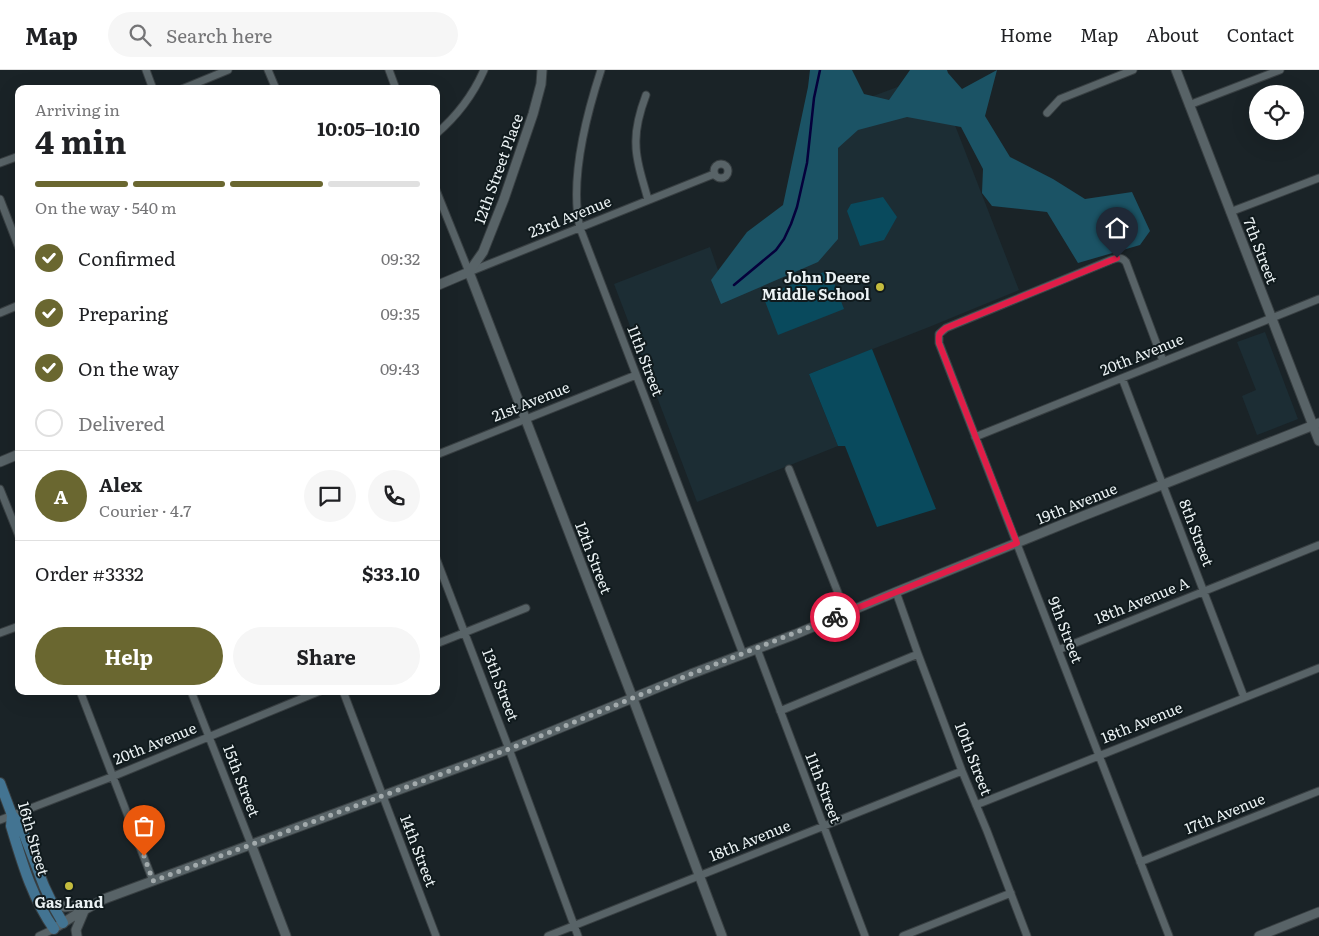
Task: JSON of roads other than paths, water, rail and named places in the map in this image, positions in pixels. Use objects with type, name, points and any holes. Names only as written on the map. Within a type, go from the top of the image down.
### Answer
[{"type":"main road","name":"16th Street","points":[[0,783],[12,815],[11,826],[34,895],[44,916],[56,934]]},
{"type":"main road","points":[[12,815],[20,824],[52,902],[63,923]]},
{"type":"street","points":[[146,70],[152,85]]},
{"type":"street","points":[[192,85],[228,70]]},
{"type":"street","points":[[268,70],[274,85]]},
{"type":"street","points":[[389,70],[395,85]]},
{"type":"street","points":[[440,130],[459,112],[476,88],[484,70]]},
{"type":"street","name":"12th Street Place","points":[[469,272],[483,252],[504,199],[533,114],[541,84],[542,70]]},
{"type":"street","name":"11th Street","points":[[601,70],[589,114],[578,167],[577,216],[743,654]]},
{"type":"street","points":[[1047,113],[1060,99],[1133,70]]},
{"type":"street","name":"7th Street","points":[[1176,70],[1271,317],[1316,424],[1319,442]]},
{"type":"street","points":[[1189,105],[1280,70]]},
{"type":"street","points":[[646,95],[636,133],[636,148],[648,200]]},
{"type":"street","points":[[0,164],[15,158]]},
{"type":"street","name":"23rd Avenue","points":[[440,284],[714,174]]},
{"type":"street","points":[[1230,212],[1319,178]]},
{"type":"street","points":[[0,199],[15,238]]},
{"type":"street","name":"12th Street","points":[[440,200],[722,936]]},
{"type":"street","name":"9th Street","points":[[1163,361],[1126,262],[1120,258],[1111,260],[946,328],[939,334],[939,343],[1169,936]]},
{"type":"street","name":"20th Avenue","points":[[975,437],[1319,299]]},
{"type":"street","points":[[0,313],[15,307]]},
{"type":"street","name":"21st Avenue","points":[[440,453],[636,375]]},
{"type":"street","name":"8th Street","points":[[1122,378],[1244,697]]},
{"type":"street","name":"19th Avenue","points":[[39,936],[56,934],[63,923],[96,903],[509,749],[1316,424]]},
{"type":"street","points":[[0,462],[15,456]]},
{"type":"street","points":[[789,469],[846,613]]},
{"type":"street","points":[[0,489],[15,526]]},
{"type":"street","name":"18th Avenue A","points":[[1058,650],[1319,545]]},
{"type":"street","name":"13th Street","points":[[440,568],[578,936]]},
{"type":"street","name":"10th Street","points":[[896,592],[962,772],[1027,936]]},
{"type":"street","points":[[440,642],[526,608]]},
{"type":"street","points":[[0,634],[15,628]]},
{"type":"street","name":"11th Street","points":[[757,649],[865,936]]},
{"type":"street","points":[[780,711],[918,654]]},
{"type":"street","name":"18th Avenue","points":[[976,805],[1319,668]]},
{"type":"street","points":[[82,695],[153,881]]},
{"type":"street","name":"15th Street","points":[[193,695],[286,936]]},
{"type":"street","name":"20th Avenue","points":[[0,820],[114,776],[310,695]]},
{"type":"street","name":"14th Street","points":[[344,695],[436,936]]},
{"type":"street","name":"18th Avenue","points":[[548,936],[962,772]]},
{"type":"street","name":"17th Avenue","points":[[1140,862],[1319,791]]},
{"type":"street","points":[[903,936],[1011,893]]},
{"type":"street","points":[[52,902],[65,906],[96,903]]},
{"type":"street","points":[[77,936],[76,930],[84,910]]},
{"type":"street","points":[[1259,936],[1319,912]]},
{"type":"street","points":[[63,923],[72,936]]},
{"type":"waterway","points":[[734,285],[776,250],[791,224],[807,163],[814,98],[820,70]]},
{"type":"place","name":"John Deere Middle School","points":[[880,287]]},
{"type":"place","name":"Gas Land","points":[[69,886]]}]
